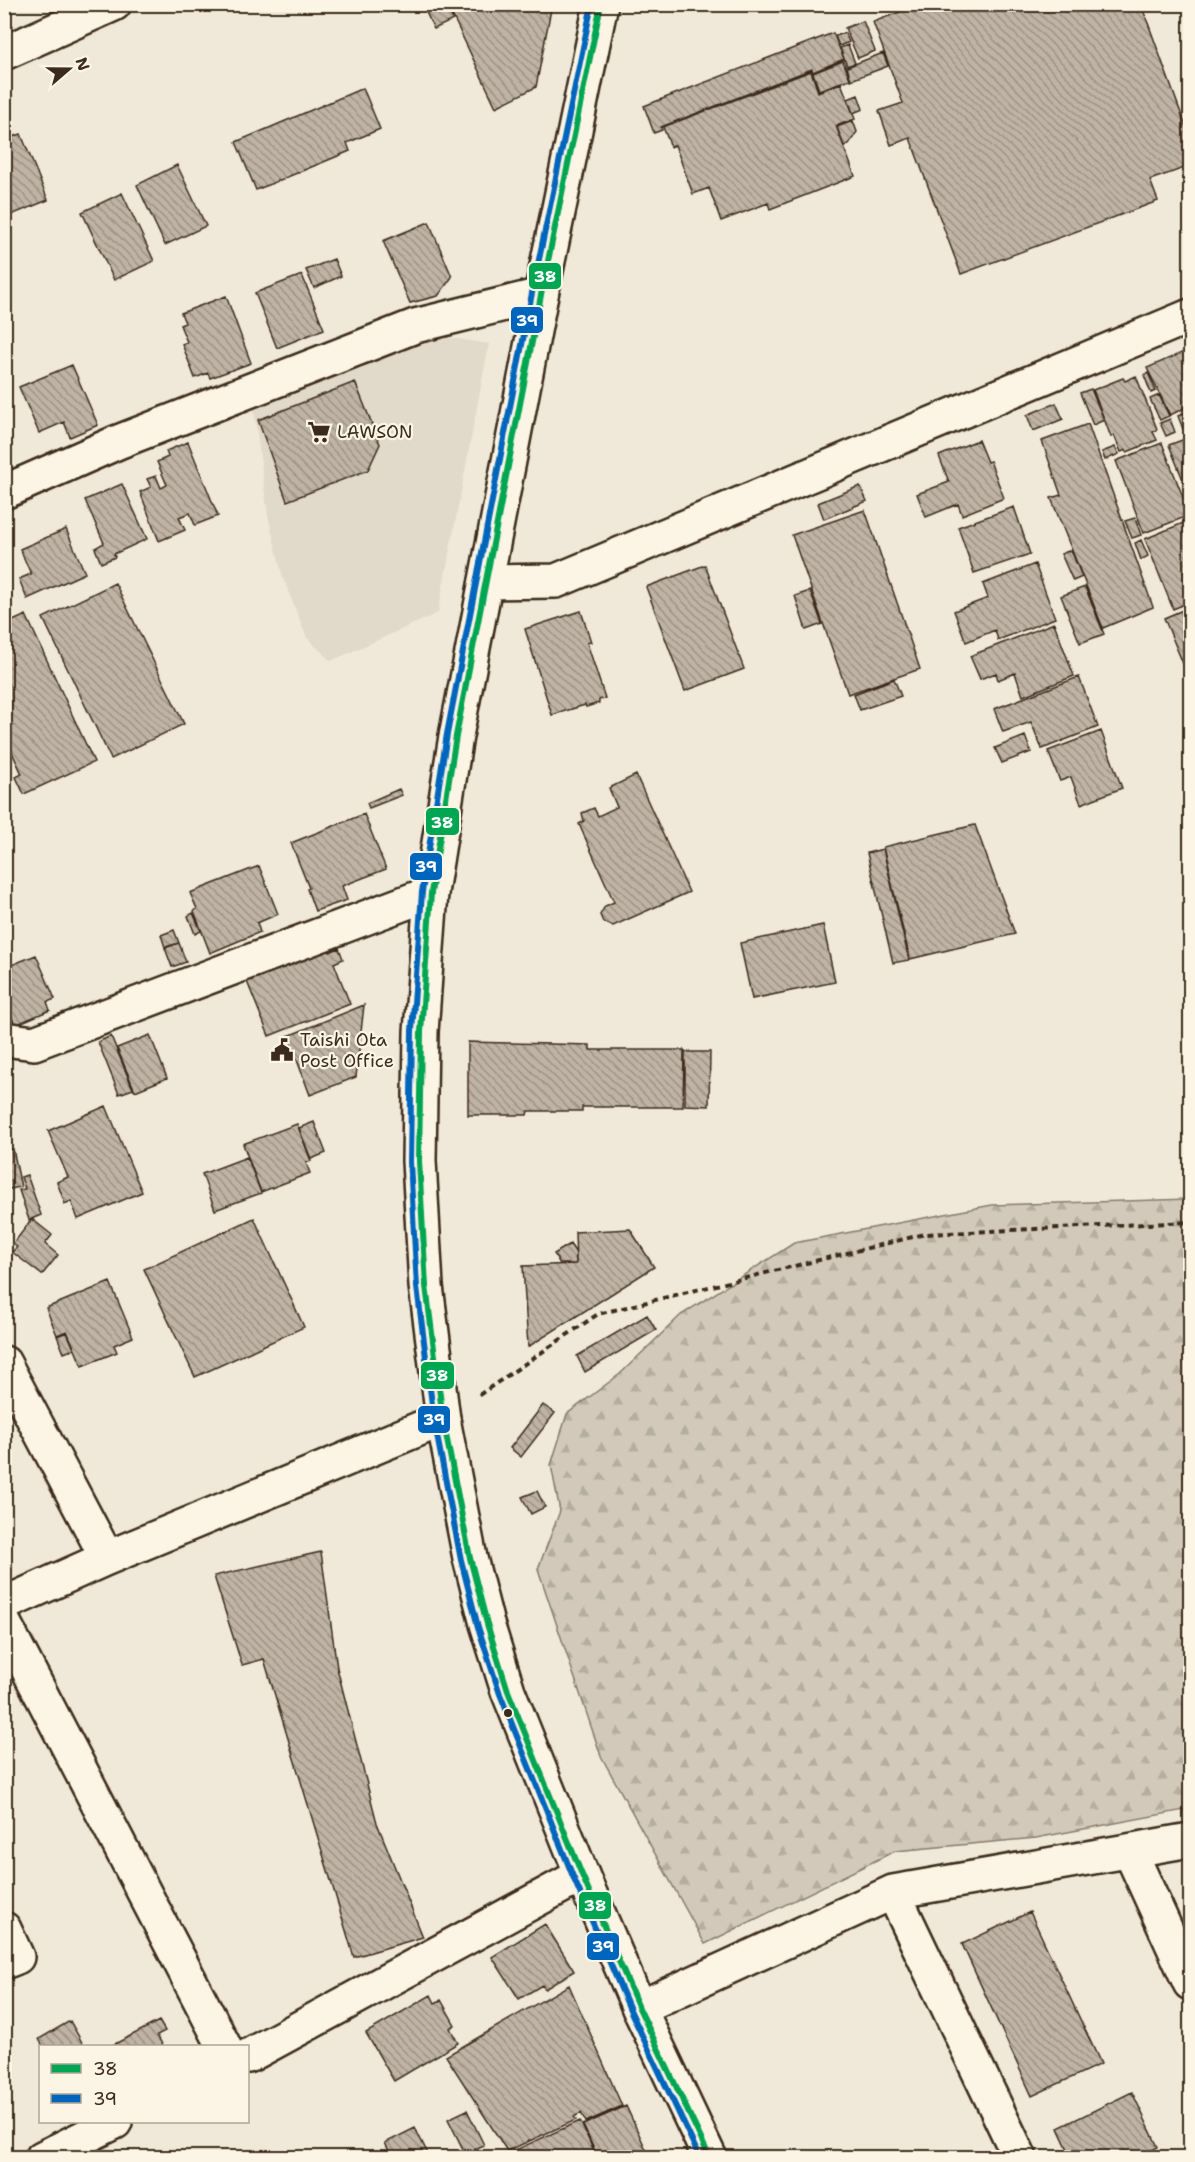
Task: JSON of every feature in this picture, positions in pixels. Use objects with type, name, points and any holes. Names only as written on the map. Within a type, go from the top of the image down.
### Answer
[{"type":"main road","points":[[4,53],[114,4]]},
{"type":"main road","points":[[601,4],[541,295],[456,736],[431,893],[421,1032],[419,1161],[426,1286],[443,1419],[470,1558],[487,1624],[508,1691],[582,1875],[639,2008],[710,2157]]},
{"type":"main road","points":[[4,492],[117,442],[415,326],[541,295]]},
{"type":"main road","points":[[486,582],[555,581],[1191,316]]},
{"type":"main road","points":[[4,1039],[34,1043],[431,893]]},
{"type":"main road","points":[[4,1363],[107,1558]]},
{"type":"main road","points":[[4,1604],[107,1558],[443,1419]]},
{"type":"main road","points":[[4,1623],[223,2045]]},
{"type":"main road","points":[[639,2008],[893,1892],[1191,1840]]},
{"type":"main road","points":[[1130,1851],[1191,1983]]},
{"type":"main road","points":[[249,2055],[582,1875]]},
{"type":"main road","points":[[893,1892],[1020,2157]]},
{"type":"main road","points":[[4,1929],[17,1957],[4,1962]]},
{"type":"main road","points":[[42,2157],[111,2123]]},
{"type":"path","points":[[443,1419],[598,1314],[925,1234],[1191,1222]]},
{"type":"shaded area","points":[[434,335],[489,344],[438,613],[331,661],[307,638],[283,578],[268,516],[253,404]]},
{"type":"green space","points":[[1190,1199],[1190,1809],[1036,1838],[895,1851],[705,1944],[601,1756],[538,1569],[560,1511],[551,1465],[567,1414],[620,1374],[681,1315],[794,1243],[992,1205]]},
{"type":"building","points":[[422,4],[446,4],[453,20],[434,29]]},
{"type":"building","points":[[447,4],[552,4],[536,87],[496,107]]},
{"type":"building","points":[[921,4],[1141,4],[1190,138],[1190,166],[1150,180],[1158,201],[961,274],[910,138],[891,145],[879,111],[903,103],[873,22]]},
{"type":"building","points":[[863,21],[875,51],[858,58],[845,28]]},
{"type":"building","points":[[833,33],[844,59],[661,127],[662,130],[654,133],[644,106]]},
{"type":"building","points":[[845,33],[849,42],[839,46],[835,36]]},
{"type":"building","points":[[848,45],[855,63],[847,66],[840,48]]},
{"type":"building","points":[[883,53],[888,66],[851,80],[847,67]]},
{"type":"building","points":[[843,61],[850,79],[819,90],[813,73]]},
{"type":"building","points":[[811,71],[818,92],[841,83],[855,119],[836,126],[855,176],[770,209],[768,203],[721,221],[709,188],[693,194],[675,145],[671,147],[663,127]]},
{"type":"building","points":[[363,88],[380,129],[347,143],[350,151],[256,190],[236,142]]},
{"type":"building","points":[[858,95],[863,109],[853,113],[848,99]]},
{"type":"building","points":[[853,121],[857,132],[849,144],[844,146],[837,127]]},
{"type":"building","points":[[21,134],[48,200],[4,218],[4,140]]},
{"type":"building","points":[[177,165],[206,226],[165,245],[137,185]]},
{"type":"building","points":[[122,193],[154,261],[114,280],[82,212]]},
{"type":"building","points":[[429,222],[452,277],[438,296],[410,303],[383,241]]},
{"type":"building","points":[[334,259],[341,276],[314,288],[306,270]]},
{"type":"building","points":[[302,275],[324,329],[277,348],[255,293]]},
{"type":"building","points":[[226,296],[251,363],[210,378],[208,373],[195,378],[182,344],[187,342],[180,325],[185,323],[181,313]]},
{"type":"building","points":[[1186,351],[1190,362],[1190,413],[1187,407],[1170,415],[1147,368]]},
{"type":"building","points":[[72,365],[98,425],[70,437],[64,422],[39,433],[19,387]]},
{"type":"building","points":[[1148,373],[1156,391],[1151,393],[1144,375]]},
{"type":"building","points":[[1136,376],[1157,429],[1153,432],[1157,440],[1127,452],[1126,450],[1121,452],[1114,435],[1111,437],[1093,390],[1123,378],[1125,381]]},
{"type":"building","name":"LAWSON","points":[[355,382],[380,444],[368,470],[287,501],[258,420]]},
{"type":"building","points":[[1091,389],[1104,420],[1093,425],[1080,393]]},
{"type":"building","points":[[1159,395],[1169,416],[1160,420],[1150,399]]},
{"type":"building","points":[[1056,403],[1063,419],[1033,431],[1027,415]]},
{"type":"building","points":[[1187,412],[1190,414],[1190,426],[1183,429],[1178,416]]},
{"type":"building","points":[[1170,419],[1175,432],[1166,436],[1160,423]]},
{"type":"building","points":[[1088,424],[1153,607],[1103,628],[1051,498],[1061,495],[1042,441]]},
{"type":"building","points":[[1190,437],[1190,497],[1169,445]]},
{"type":"building","points":[[978,440],[987,462],[990,461],[1004,498],[962,515],[958,504],[926,517],[917,494],[949,482],[939,456]]},
{"type":"building","points":[[188,442],[218,516],[195,525],[190,513],[179,517],[185,530],[159,541],[140,492],[151,487],[147,479],[156,476],[161,488],[167,485],[157,462],[168,457],[166,451]]},
{"type":"building","points":[[1162,443],[1190,515],[1144,533],[1116,461]]},
{"type":"building","points":[[1115,447],[1119,454],[1105,460],[1102,452]]},
{"type":"building","points":[[122,484],[147,539],[114,554],[115,557],[101,563],[95,548],[104,543],[85,500]]},
{"type":"building","points":[[860,486],[867,501],[824,519],[818,503]]},
{"type":"building","points":[[1014,507],[1030,554],[974,573],[958,527]]},
{"type":"building","points":[[865,510],[920,669],[848,694],[792,535]]},
{"type":"building","points":[[1135,518],[1141,535],[1132,538],[1125,521]]},
{"type":"building","points":[[1188,521],[1190,527],[1190,602],[1173,609],[1145,539]]},
{"type":"building","points":[[66,529],[85,573],[27,599],[19,579],[31,574],[20,549]]},
{"type":"building","points":[[1141,540],[1148,556],[1141,560],[1135,543]]},
{"type":"building","points":[[1071,550],[1082,577],[1073,581],[1061,554]]},
{"type":"building","points":[[1035,564],[1055,618],[998,640],[995,630],[966,642],[954,611],[988,598],[983,584]]},
{"type":"building","points":[[705,565],[744,669],[685,691],[646,587]]},
{"type":"building","points":[[115,583],[184,724],[111,759],[43,618]]},
{"type":"building","points":[[1085,587],[1104,634],[1080,643],[1061,596]]},
{"type":"building","points":[[810,591],[822,624],[806,630],[795,596]]},
{"type":"building","points":[[1190,607],[1190,671],[1187,673],[1164,618]]},
{"type":"building","points":[[581,611],[591,642],[587,643],[605,698],[599,700],[599,703],[552,715],[525,629]]},
{"type":"building","points":[[26,615],[94,762],[24,794],[16,777],[22,774],[9,746],[4,748],[4,625]]},
{"type":"building","points":[[1054,623],[1074,676],[1023,696],[1015,673],[998,680],[996,673],[980,679],[970,656]]},
{"type":"building","points":[[1079,677],[1098,727],[1042,749],[1031,722],[1003,732],[994,709]]},
{"type":"building","points":[[894,679],[901,696],[860,710],[854,694]]},
{"type":"building","points":[[1101,731],[1122,788],[1081,804],[1071,777],[1060,781],[1048,751]]},
{"type":"building","points":[[1025,736],[1031,752],[1002,763],[995,748]]},
{"type":"building","points":[[636,775],[689,892],[613,926],[603,922],[600,915],[605,906],[614,902],[579,824],[584,821],[582,813],[594,808],[598,816],[617,807],[609,788]]},
{"type":"building","points":[[399,789],[402,795],[369,808],[367,803]]},
{"type":"building","points":[[364,814],[386,869],[342,886],[347,900],[315,911],[307,889],[309,888],[291,843]]},
{"type":"building","points":[[975,825],[1015,934],[910,959],[883,847]]},
{"type":"building","points":[[883,849],[909,960],[893,963],[867,853]]},
{"type":"building","points":[[259,866],[278,914],[257,923],[260,932],[210,953],[194,911],[197,909],[190,893]]},
{"type":"building","points":[[193,913],[201,931],[195,934],[188,916]]},
{"type":"building","points":[[823,925],[835,982],[752,999],[740,943]]},
{"type":"building","points":[[174,930],[179,943],[165,947],[161,935]]},
{"type":"building","points":[[179,943],[186,962],[172,967],[165,948]]},
{"type":"building","points":[[328,947],[330,952],[339,948],[343,959],[334,963],[350,1004],[269,1036],[246,979]]},
{"type":"building","points":[[36,955],[55,999],[47,1002],[50,1010],[15,1025],[4,998],[4,968]]},
{"type":"building","points":[[4,1001],[15,1026],[12,1027],[4,1008]]},
{"type":"building","points":[[364,1005],[356,1077],[310,1095],[288,1036]]},
{"type":"building","points":[[150,1035],[167,1078],[135,1091],[117,1048]]},
{"type":"building","points":[[111,1036],[133,1089],[119,1094],[98,1042]]},
{"type":"building","points":[[468,1042],[590,1045],[590,1050],[684,1050],[683,1107],[582,1107],[582,1111],[528,1111],[527,1115],[468,1115]]},
{"type":"building","points":[[685,1052],[710,1052],[709,1106],[685,1105]]},
{"type":"building","points":[[106,1106],[142,1192],[78,1219],[71,1201],[65,1204],[57,1182],[68,1177],[48,1131]]},
{"type":"building","points":[[314,1122],[326,1153],[311,1159],[299,1128]]},
{"type":"building","points":[[297,1124],[311,1161],[306,1163],[310,1173],[261,1192],[243,1144]]},
{"type":"building","points":[[13,1149],[21,1187],[4,1190],[4,1151]]},
{"type":"building","points":[[247,1157],[261,1193],[215,1210],[202,1174]]},
{"type":"building","points":[[27,1175],[41,1215],[29,1220],[19,1190],[25,1189],[21,1177]]},
{"type":"building","points":[[254,1218],[304,1327],[195,1377],[144,1269]]},
{"type":"building","points":[[32,1219],[52,1235],[45,1244],[58,1255],[42,1275],[12,1252],[17,1247],[13,1244]]},
{"type":"building","points":[[630,1229],[654,1267],[528,1347],[523,1266],[576,1264],[575,1232]]},
{"type":"building","points":[[570,1244],[576,1253],[576,1264],[560,1264],[554,1254]]},
{"type":"building","points":[[110,1282],[133,1337],[114,1345],[117,1352],[82,1366],[67,1331],[57,1335],[46,1308]]},
{"type":"building","points":[[647,1315],[656,1330],[585,1372],[577,1356]]},
{"type":"building","points":[[67,1332],[74,1349],[64,1353],[57,1336]]},
{"type":"building","points":[[543,1405],[555,1413],[521,1457],[510,1448]]},
{"type":"building","points":[[537,1491],[545,1507],[531,1514],[522,1497]]},
{"type":"building","points":[[321,1552],[337,1668],[377,1823],[423,1937],[354,1957],[264,1659],[242,1665],[214,1576]]},
{"type":"building","points":[[1030,1912],[1101,2064],[1032,2096],[962,1944]]},
{"type":"building","points":[[545,1924],[574,1971],[545,1989],[542,1985],[519,1999],[492,1957]]},
{"type":"building","points":[[569,1985],[622,2106],[586,2122],[581,2113],[574,2117],[576,2120],[507,2151],[446,2056]]},
{"type":"building","points":[[431,1995],[435,2003],[441,2000],[455,2025],[450,2028],[458,2043],[394,2081],[366,2033]]},
{"type":"building","points":[[70,2021],[83,2045],[42,2045],[39,2039]]},
{"type":"building","points":[[159,2021],[165,2031],[157,2035],[162,2045],[113,2045]]},
{"type":"building","points":[[1132,2092],[1158,2147],[1136,2158],[1072,2158],[1058,2128]]},
{"type":"building","points":[[626,2106],[650,2158],[598,2158],[583,2125]]},
{"type":"building","points":[[467,2110],[484,2145],[465,2153],[448,2119]]},
{"type":"building","points":[[580,2121],[597,2158],[500,2158],[500,2157]]},
{"type":"building","points":[[415,2128],[430,2158],[393,2158],[385,2143]]},
{"type":"transit line","name":"39","points":[[592,4],[532,293],[447,734],[422,892],[412,1031],[410,1162],[417,1287],[434,1420],[461,1560],[478,1627],[500,1694],[574,1879],[631,2012],[700,2158]]},
{"type":"transit line","name":"38","points":[[601,4],[541,295],[456,736],[431,893],[421,1032],[419,1161],[426,1286],[443,1419],[470,1558],[487,1624],[508,1691],[582,1875],[639,2008],[710,2158]]},
{"type":"place","name":"LAWSON","points":[[319,432]]},
{"type":"place","name":"Taishi Ota Post Office","points":[[282,1050]]}]
